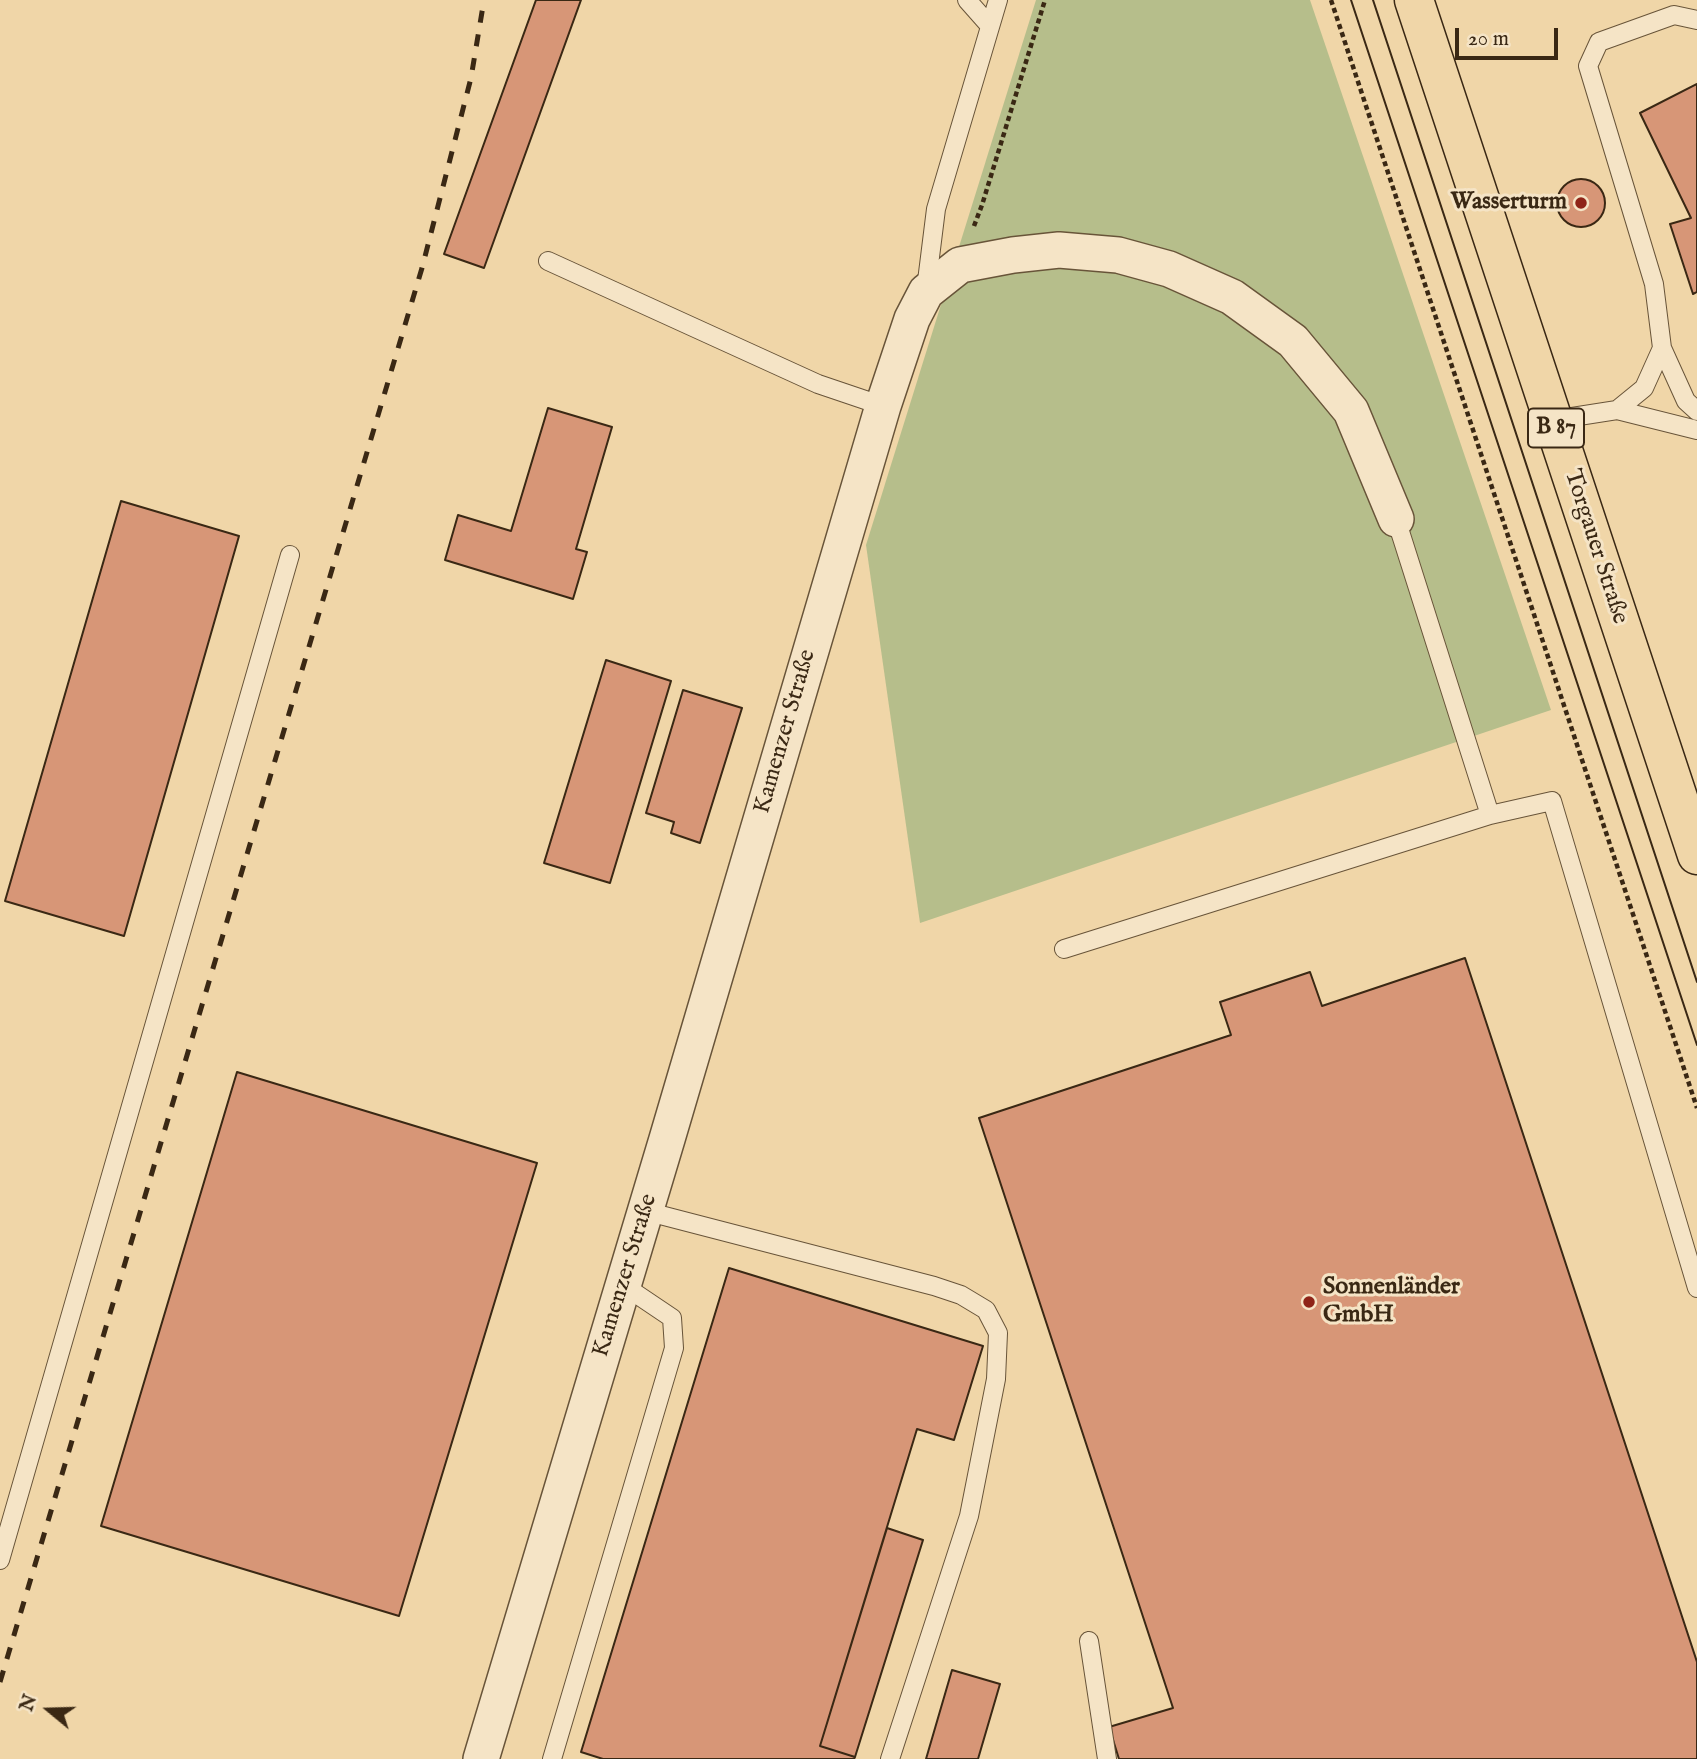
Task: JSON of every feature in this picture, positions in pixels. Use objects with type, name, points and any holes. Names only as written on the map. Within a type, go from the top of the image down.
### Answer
[{"type":"main road","name":"Torgauer Straße","points":[[1414,0],[1697,855]]},
{"type":"street","name":"Kamenzer Straße","points":[[481,1759],[883,405],[912,319],[926,292],[960,265],[1059,250],[1118,255],[1169,270],[1232,297],[1293,341],[1351,411],[1396,519]]},
{"type":"lane","points":[[967,0],[990,26]]},
{"type":"lane","points":[[926,292],[936,209],[998,0]]},
{"type":"lane","points":[[1697,20],[1674,15],[1599,41],[1588,66],[1654,284],[1662,348],[1686,401],[1697,411]]},
{"type":"lane","points":[[548,261],[818,384],[883,405]]},
{"type":"lane","points":[[1617,410],[1644,388],[1662,348]]},
{"type":"lane","points":[[1553,420],[1617,410],[1697,430]]},
{"type":"lane","points":[[1396,519],[1490,815]]},
{"type":"lane","points":[[0,1560],[290,555]]},
{"type":"lane","points":[[1064,949],[1490,815],[1552,801],[1697,1288]]},
{"type":"lane","points":[[645,1210],[921,1282],[961,1295],[986,1310],[998,1333],[996,1379],[969,1517],[890,1759]]},
{"type":"lane","points":[[552,1759],[674,1348],[672,1318],[623,1285]]},
{"type":"lane","points":[[1089,1641],[1107,1759]]},
{"type":"path","points":[[960,265],[982,205],[1045,0]]},
{"type":"path","points":[[1331,0],[1697,1108]]},
{"type":"green space","points":[[1036,0],[1310,0],[1551,710],[920,923],[866,545]]},
{"type":"building","points":[[536,0],[581,0],[484,268],[444,254]]},
{"type":"building","points":[[1697,84],[1697,292],[1693,294],[1670,224],[1691,218],[1640,113]]},
{"type":"building","name":"Wasserturm","points":[[1581,179],[1598,186],[1605,203],[1598,220],[1581,227],[1564,220],[1557,203],[1564,186]]},
{"type":"building","points":[[548,408],[612,427],[576,549],[587,552],[573,599],[445,560],[458,515],[511,531]]},
{"type":"building","points":[[121,501],[239,536],[124,936],[5,901]]},
{"type":"building","points":[[606,660],[671,681],[610,883],[544,863]]},
{"type":"building","points":[[683,690],[742,708],[700,843],[671,833],[674,822],[646,813]]},
{"type":"building","name":"Sonnenländer GmbH","points":[[1465,958],[1697,1662],[1697,1759],[1119,1759],[1109,1727],[1173,1708],[979,1118],[1231,1035],[1220,1002],[1310,972],[1322,1006]]},
{"type":"building","points":[[237,1072],[537,1163],[399,1616],[101,1526]]},
{"type":"building","points":[[729,1268],[983,1346],[954,1440],[917,1429],[820,1746],[855,1757],[854,1759],[603,1759],[581,1752]]},
{"type":"building","points":[[887,1528],[923,1540],[855,1757],[820,1746]]},
{"type":"building","points":[[952,1670],[1000,1684],[978,1759],[926,1759]]},
{"type":"tram line","points":[[1351,0],[1697,1045]]},
{"type":"tram line","points":[[1373,0],[1697,982]]},
{"type":"railway","points":[[0,1682],[422,268],[471,78],[484,0]]},
{"type":"place","name":"Wasserturm","points":[[1581,203]]},
{"type":"place","name":"Sonnenländer GmbH","points":[[1309,1302]]}]
